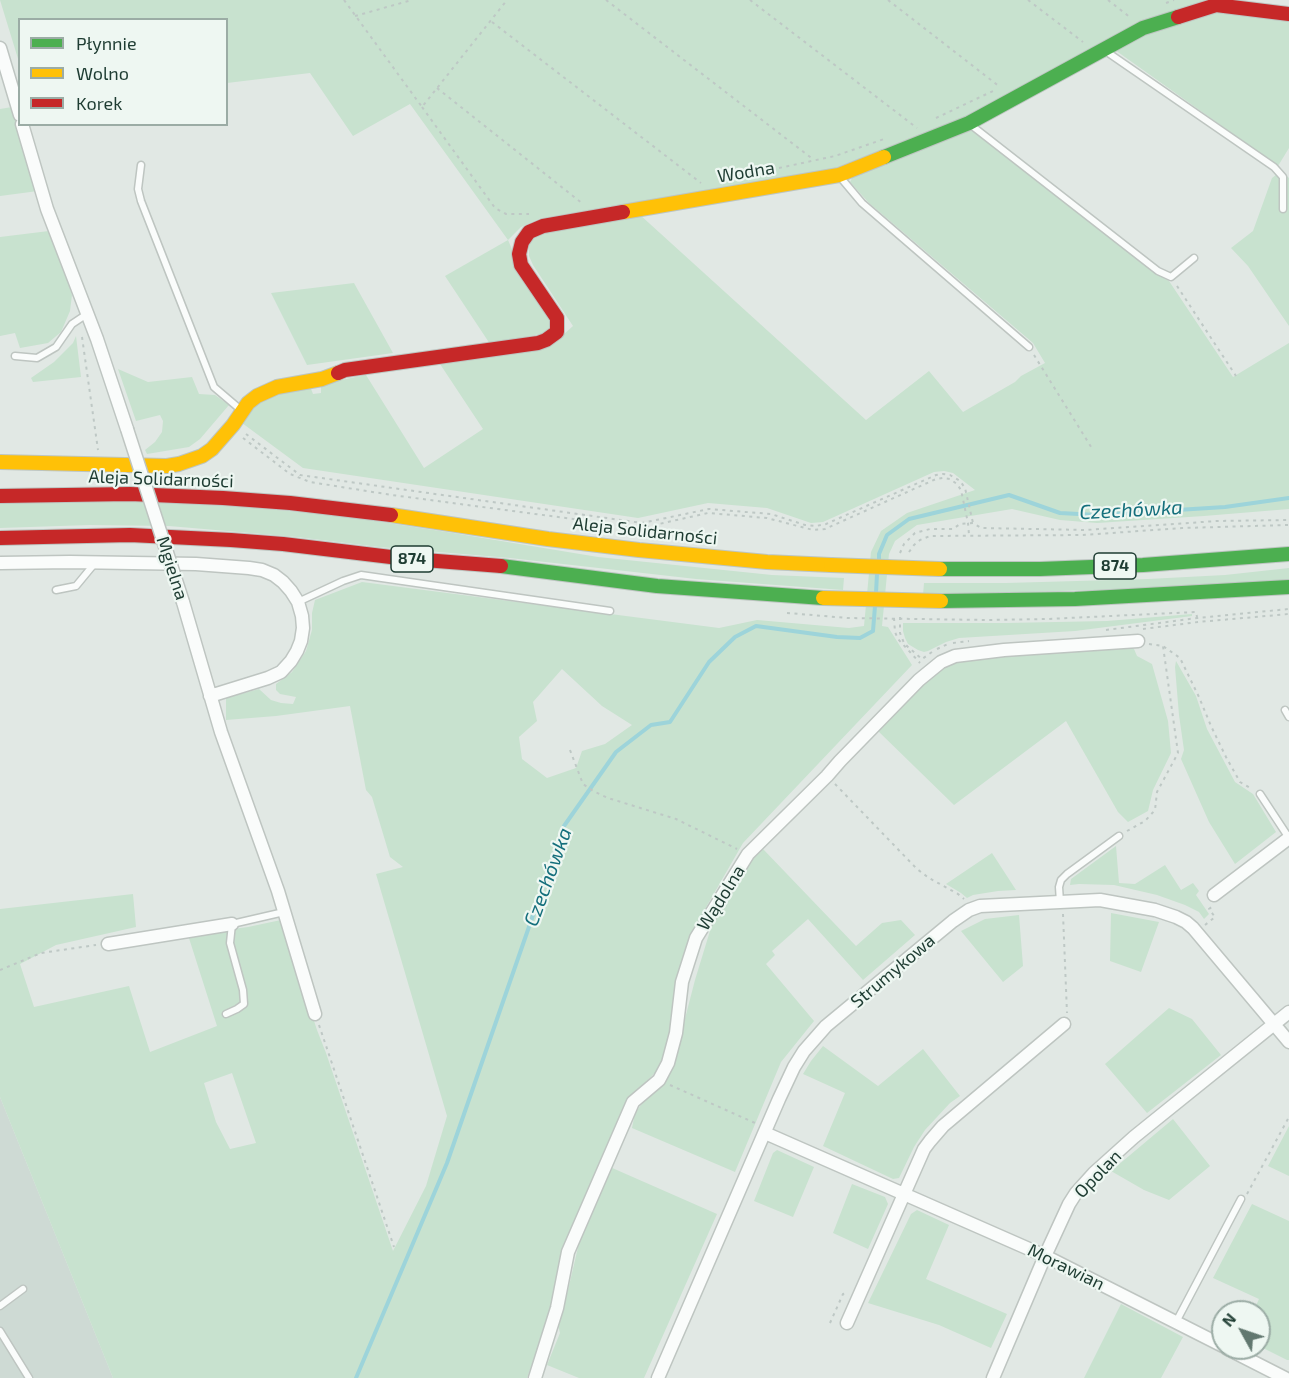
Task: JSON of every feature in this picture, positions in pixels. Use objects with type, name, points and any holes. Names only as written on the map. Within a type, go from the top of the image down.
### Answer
[{"type":"main road","name":"Wodna","points":[[242,411],[257,396],[277,387],[322,379],[345,370],[526,345],[546,340],[556,332],[557,318],[521,265],[519,254],[522,242],[529,232],[543,226],[839,175],[969,123],[1143,28],[1216,5],[1289,14]]},
{"type":"main road","points":[[0,462],[167,466],[179,464],[202,456],[212,449],[242,411]]},
{"type":"main road","name":"Aleja Solidarności","points":[[0,496],[130,494],[290,503],[629,549],[767,562],[831,565],[940,569],[1040,569],[1133,566],[1289,554]]},
{"type":"main road","name":"874","points":[[0,538],[130,535],[231,540],[769,596],[941,601],[1075,599],[1289,587]]},
{"type":"street","points":[[0,48],[4,74],[18,110]]},
{"type":"street","name":"Mgielna","points":[[23,126],[47,208],[127,429],[183,602],[221,732],[285,912],[315,1014]]},
{"type":"street","points":[[0,563],[196,564],[249,568],[274,575],[283,582],[298,602],[303,628],[297,651],[280,672],[210,696]]},
{"type":"street","name":"Wądolna","points":[[535,1378],[557,1308],[568,1252],[633,1102],[659,1080],[668,1063],[676,1033],[682,982],[696,938],[748,854],[919,680],[941,662],[955,656],[984,652],[1138,641]]},
{"type":"street","points":[[1214,896],[1289,838]]},
{"type":"street","name":"Strumykowa","points":[[658,1378],[763,1130],[794,1067],[815,1037],[826,1026],[969,910],[980,906],[1062,905],[1092,900],[1155,910],[1181,919],[1193,928],[1289,1042]]},
{"type":"street","points":[[108,944],[232,924]]},
{"type":"street","name":"Opolan","points":[[993,1378],[1045,1256],[1076,1193],[1094,1173],[1180,1099],[1289,1012]]},
{"type":"street","points":[[847,1323],[924,1149],[936,1133],[976,1097],[1064,1024]]},
{"type":"street","name":"Morawian","points":[[763,1130],[1045,1256],[1211,1340]]},
{"type":"street","name":"Morawian","points":[[1251,1360],[1286,1378]]},
{"type":"lane","points":[[1103,49],[1274,167],[1283,177],[1283,209]]},
{"type":"lane","points":[[969,123],[1158,271],[1171,277],[1194,258]]},
{"type":"lane","points":[[141,165],[138,189],[141,201],[214,387],[242,411]]},
{"type":"lane","points":[[839,175],[862,203],[1029,347]]},
{"type":"lane","points":[[15,356],[37,358],[56,347],[72,324],[87,314]]},
{"type":"lane","points":[[56,591],[76,586],[96,562]]},
{"type":"lane","points":[[298,602],[361,575],[610,611]]},
{"type":"lane","points":[[1260,794],[1289,838]]},
{"type":"lane","points":[[1062,905],[1059,887],[1061,880],[1119,836]]},
{"type":"lane","points":[[226,1014],[244,1004],[243,990],[230,943],[232,924],[285,912]]},
{"type":"lane","points":[[1176,1322],[1243,1197]]},
{"type":"lane","points":[[0,1306],[23,1289]]},
{"type":"lane","points":[[1,1335],[29,1378]]},
{"type":"path","points":[[344,0],[495,208],[506,214],[538,213]]},
{"type":"path","points":[[355,16],[412,0]]},
{"type":"path","points":[[422,107],[507,0]]},
{"type":"path","points":[[606,0],[814,160]]},
{"type":"path","points":[[750,0],[917,128]]},
{"type":"path","points":[[888,0],[1000,87],[936,118]]},
{"type":"path","points":[[1028,0],[1083,43]]},
{"type":"path","points":[[1108,0],[1143,28]]},
{"type":"path","points":[[490,21],[701,183],[690,184]]},
{"type":"path","points":[[437,88],[583,204]]},
{"type":"path","points":[[780,168],[836,156],[886,138]]},
{"type":"path","points":[[1171,277],[1236,376]]},
{"type":"path","points":[[1029,347],[1093,450]]},
{"type":"path","points":[[240,430],[300,475],[642,523],[709,509],[771,514],[805,525],[816,526],[826,524],[936,475],[950,475],[960,481],[973,523],[981,528],[1086,530],[1217,521],[1289,520]]},
{"type":"path","points":[[238,434],[290,474],[310,482],[640,528],[708,513],[767,518],[813,530],[825,529],[936,479],[943,478],[950,479],[963,489],[969,535]]},
{"type":"path","points":[[900,554],[904,544],[915,533],[930,529],[953,529],[960,524],[973,523]]},
{"type":"path","points":[[907,556],[914,545],[924,537],[930,536],[1083,535],[1182,528],[1289,525]]},
{"type":"path","points":[[1177,620],[1289,609]]},
{"type":"path","points":[[1138,641],[1163,646],[1180,658],[1240,782],[1260,794]]},
{"type":"path","points":[[1119,836],[1145,821],[1155,810],[1157,792],[1178,753],[1163,646]]},
{"type":"path","points":[[570,750],[583,784],[592,791],[676,819],[748,854]]},
{"type":"path","points":[[827,776],[918,869],[929,878],[958,894],[967,903],[969,910]]},
{"type":"path","points":[[1062,905],[1068,1010],[1064,1024]]},
{"type":"path","points":[[1207,924],[1213,919]]},
{"type":"path","points":[[0,970],[41,953],[108,944]]},
{"type":"path","points":[[315,1014],[393,1247]]},
{"type":"path","points":[[659,1080],[763,1130]]},
{"type":"path","points":[[1243,1197],[1289,1118]]},
{"type":"path","points":[[830,1323],[843,1294],[849,1293]]},
{"type":"shaded area","points":[[0,1097],[113,1378],[0,1378]]},
{"type":"green space","points":[[0,0],[1211,0],[965,117],[830,170],[541,218],[521,227],[508,240],[410,104],[353,136],[310,73],[228,83],[228,18],[18,18],[18,59]]},
{"type":"green space","points":[[1218,10],[1289,19],[1289,148],[1278,166],[1115,50],[1147,33]]},
{"type":"green space","points":[[12,107],[38,191],[0,196],[0,109]]},
{"type":"green space","points":[[972,130],[1156,274],[1169,281],[1233,377],[1289,343],[1289,509],[1097,523],[1060,520],[1012,509],[917,525],[895,541],[889,554],[882,626],[888,627],[912,665],[743,843],[697,923],[661,1067],[627,1100],[600,1161],[562,1251],[548,1318],[527,1378],[113,1378],[0,1097],[0,909],[133,894],[136,927],[56,945],[20,964],[34,1007],[129,986],[150,1052],[217,1026],[188,935],[281,920],[393,1251],[426,1186],[447,1116],[376,874],[403,867],[390,857],[372,797],[366,790],[350,706],[226,720],[226,698],[259,689],[271,700],[293,704],[296,697],[280,694],[276,690],[276,684],[292,672],[306,651],[312,630],[315,600],[362,582],[719,628],[757,620],[849,628],[864,626],[871,552],[881,531],[907,513],[975,490],[953,473],[944,471],[934,472],[823,522],[811,523],[767,508],[708,503],[638,518],[303,468],[242,423],[255,406],[271,396],[310,386],[313,394],[321,393],[321,384],[366,375],[424,468],[483,429],[440,364],[563,335],[573,326],[529,256],[529,243],[535,234],[639,214],[866,420],[929,371],[963,412],[1045,363],[1033,343],[869,203],[850,182],[853,176]],"holes":[[[562,669],[602,706],[632,725],[605,744],[582,751],[576,768],[547,778],[522,759],[519,737],[537,721],[533,702]],[[232,1073],[256,1143],[230,1149],[216,1122],[204,1083]]]},
{"type":"green space","points":[[1281,171],[1289,178],[1289,326],[1248,266],[1231,248],[1253,231],[1272,178]]},
{"type":"green space","points":[[49,231],[72,295],[70,311],[61,332],[48,343],[20,348],[15,333],[0,336],[0,237]]},
{"type":"green space","points":[[508,240],[514,254],[554,314],[550,332],[490,344],[445,276]]},
{"type":"green space","points":[[354,283],[393,353],[307,365],[271,293]]},
{"type":"green space","points":[[76,336],[81,377],[33,382],[31,378],[54,362],[73,343]]},
{"type":"green space","points":[[118,369],[148,382],[192,377],[199,394],[215,395],[229,405],[200,439],[189,447],[147,454],[145,450],[162,432],[163,421],[160,415],[136,421]]},
{"type":"green space","points":[[103,500],[244,507],[343,516],[598,557],[772,575],[844,578],[843,590],[696,579],[510,558],[169,526],[90,525],[0,528],[0,502]]},
{"type":"green space","points":[[1289,568],[1289,580],[1198,587],[923,595],[924,583],[1148,579],[1225,575]]},
{"type":"green space","points":[[1192,614],[1192,616],[1075,631],[959,638],[924,652],[908,644],[903,631],[903,623],[1107,621]]},
{"type":"green space","points":[[1131,646],[1137,656],[1152,664],[1168,721],[1171,753],[1153,790],[1148,811],[1128,822],[1118,812],[1066,721],[954,805],[877,730],[920,686],[948,664],[980,657]]},
{"type":"green space","points":[[1176,661],[1196,696],[1207,729],[1235,782],[1253,794],[1276,832],[1235,864],[1209,822],[1181,759],[1184,750],[1179,715]]},
{"type":"green space","points":[[1116,846],[1119,883],[1135,884],[1165,865],[1181,890],[1193,883],[1199,891],[1196,895],[1209,914],[1204,919],[1199,912],[1185,905],[1157,895],[1114,885],[1070,885],[1071,879]]},
{"type":"green space","points":[[763,849],[856,946],[882,923],[901,920],[915,935],[863,980],[808,919],[772,951],[775,955],[766,964],[814,1021],[781,1062],[735,1172],[632,1128],[635,1113],[674,1061],[713,921],[752,860]]},
{"type":"green space","points":[[992,853],[1016,890],[973,895],[967,898],[946,884]]},
{"type":"green space","points":[[1111,913],[1159,922],[1141,972],[1110,961]]},
{"type":"green space","points":[[1019,915],[1023,966],[1003,982],[961,931],[985,919]]},
{"type":"green space","points":[[1169,1008],[1192,1019],[1221,1055],[1147,1113],[1105,1064]]},
{"type":"green space","points":[[823,1046],[878,1086],[923,1049],[960,1096],[950,1103],[925,1130],[899,1178],[893,1179],[823,1146],[845,1093],[803,1074]]},
{"type":"green space","points":[[1173,1119],[1210,1166],[1169,1200],[1144,1190],[1111,1171]]},
{"type":"green space","points":[[1289,1126],[1289,1176],[1268,1166]]},
{"type":"green space","points":[[777,1150],[814,1167],[793,1217],[754,1201],[773,1153]]},
{"type":"green space","points":[[610,1167],[717,1214],[644,1378],[579,1378],[547,1365],[560,1333],[558,1325],[580,1239]]},
{"type":"green space","points":[[852,1184],[885,1197],[888,1204],[868,1249],[833,1233]]},
{"type":"green space","points":[[1252,1204],[1289,1221],[1289,1360],[1271,1352],[1271,1300],[1259,1300],[1213,1278]]},
{"type":"green space","points":[[917,1210],[949,1225],[926,1279],[1007,1314],[991,1348],[939,1325],[868,1303],[911,1214]]},
{"type":"green space","points":[[1121,1304],[1183,1337],[1161,1378],[1084,1378]]},
{"type":"waterway","name":"Czechówka","points":[[879,560],[879,554],[887,535],[909,519],[1009,495],[1060,513],[1097,515],[1225,507],[1289,498]]},
{"type":"waterway","name":"Czechówka","points":[[876,593],[877,574]]},
{"type":"waterway","name":"Czechówka","points":[[356,1378],[447,1163],[564,826],[616,752],[651,725],[670,722],[709,662],[735,637],[756,626],[860,638],[873,631],[875,606]]},
{"type":"traffic: fast","points":[[884,157],[969,123],[1143,28],[1178,17]]},
{"type":"traffic: fast","points":[[940,569],[1040,569],[1143,565],[1289,554]]},
{"type":"traffic: fast","points":[[501,566],[657,586],[823,598]]},
{"type":"traffic: fast","points":[[941,601],[1075,599],[1289,587]]},
{"type":"traffic: slow","points":[[623,212],[839,175],[884,157]]},
{"type":"traffic: slow","points":[[0,462],[167,466],[179,464],[202,456],[212,449],[248,403],[257,396],[277,387],[322,379],[338,373]]},
{"type":"traffic: slow","points":[[391,515],[548,539],[639,550],[767,562],[831,565]]},
{"type":"traffic: slow","points":[[831,565],[940,569]]},
{"type":"traffic: slow","points":[[823,598],[941,601]]},
{"type":"traffic: jam","points":[[1178,17],[1216,5],[1289,14]]},
{"type":"traffic: jam","points":[[338,373],[345,370],[546,340],[557,332],[557,318],[521,265],[519,254],[522,242],[529,232],[543,226],[623,212]]},
{"type":"traffic: jam","points":[[0,496],[130,494],[223,498],[391,515]]},
{"type":"traffic: jam","points":[[0,538],[130,535],[231,540],[399,558],[501,566]]}]
